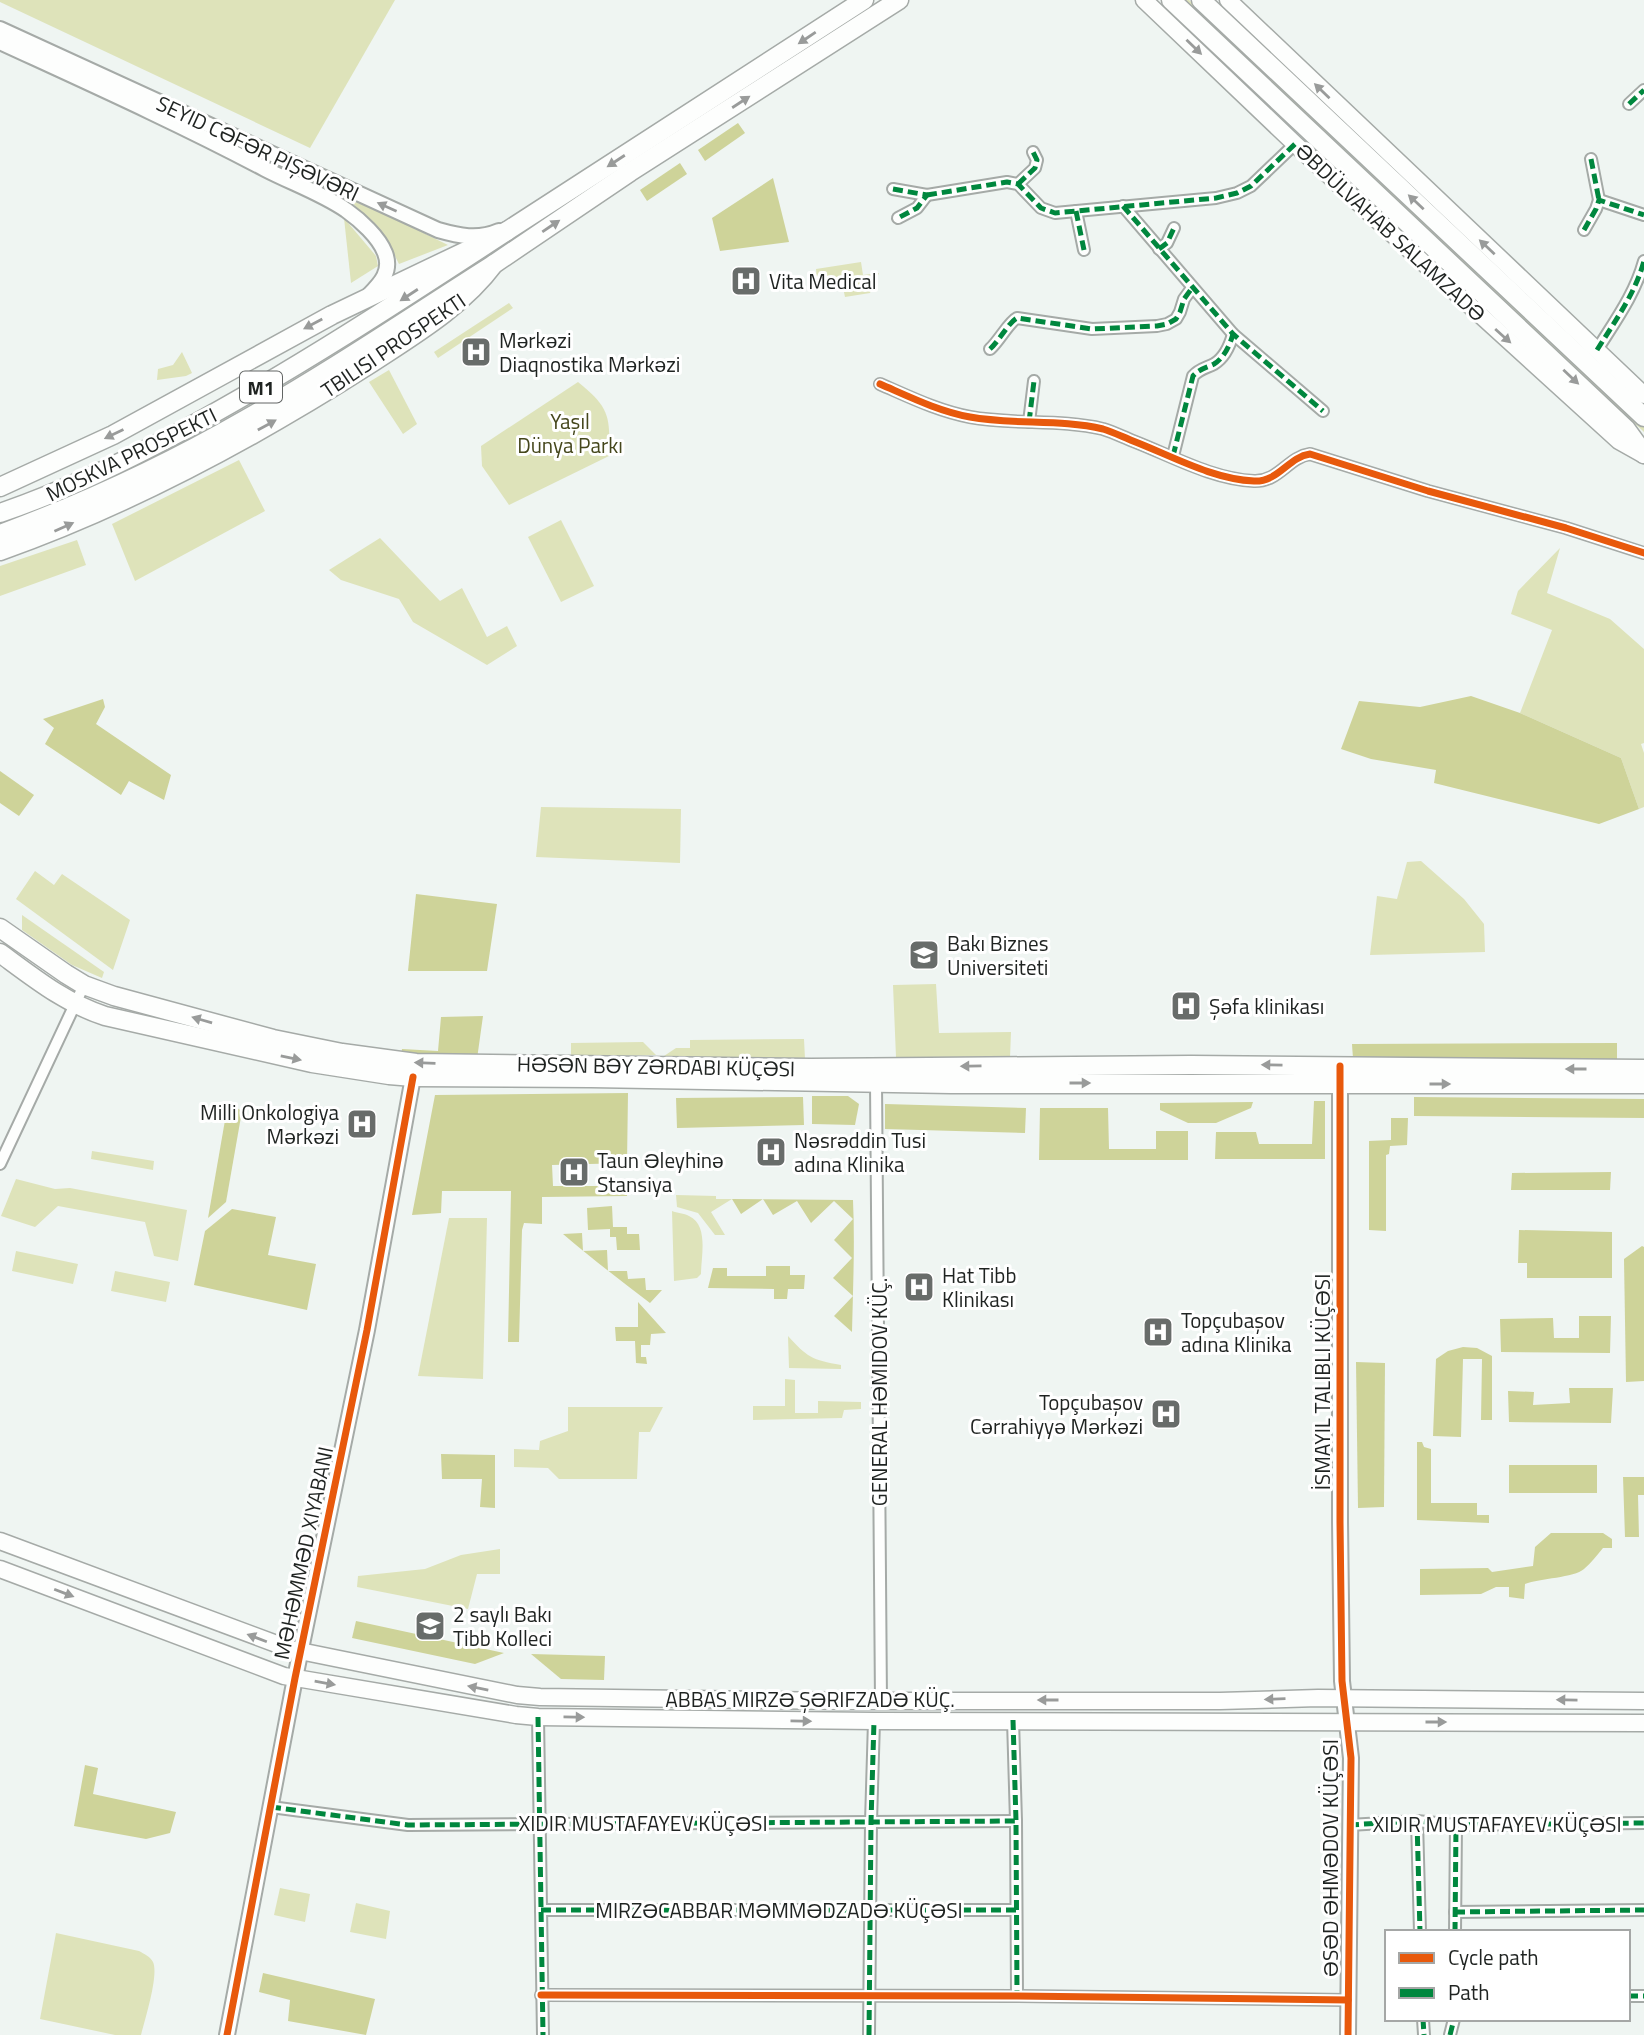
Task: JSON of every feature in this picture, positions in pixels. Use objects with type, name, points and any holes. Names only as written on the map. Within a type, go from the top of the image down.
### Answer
[{"type":"main road","name":"TBILISI PROSPEKTI","points":[[0,487],[113,435],[303,330],[514,227],[864,0]]},
{"type":"main road","name":"TBILISI PROSPEKTI","points":[[0,551],[44,535],[136,494],[201,462],[304,405],[402,343],[459,302],[484,278],[494,264],[630,172],[899,0]]},
{"type":"main road","name":"ƏBDÜLVAHAB SALAMZADƏ","points":[[1144,0],[1295,144],[1619,441],[1644,454]]},
{"type":"main road","name":"ƏBDÜLVAHAB SALAMZADƏ","points":[[1171,0],[1616,419],[1644,454]]},
{"type":"main road","name":"ƏBDÜLVAHAB SALAMZADƏ","points":[[1201,0],[1644,417]]},
{"type":"main road","points":[[1228,0],[1644,395]]},
{"type":"main road","name":"MOSKVA PROSPEKTI","points":[[0,513],[115,466],[237,401],[308,360],[514,227]]},
{"type":"main road","name":"MOSKVA PROSPEKTI","points":[[0,534],[123,481],[245,420],[494,264]]},
{"type":"main road","name":"HƏSƏN BƏY ZƏRDABI KÜÇƏSI","points":[[0,928],[66,974],[114,996],[272,1039],[342,1053],[416,1063],[811,1068],[1013,1075]]},
{"type":"main road","name":"HƏSƏN BƏY ZƏRDABI KÜÇƏSI","points":[[0,953],[55,993],[105,1016],[299,1060],[389,1075],[876,1083],[1033,1074],[1340,1075]]},
{"type":"main road","points":[[55,993],[66,974]]},
{"type":"main road","points":[[1340,1075],[1644,1069]]},
{"type":"main road","points":[[1340,1075],[1644,1084]]},
{"type":"main road","name":"ABBAS MIRZƏ ŞƏRIFZADƏ KÜÇ.","points":[[0,1541],[300,1652],[482,1689],[540,1697],[881,1701],[1220,1701],[1343,1698],[1640,1701]]},
{"type":"main road","name":"ABBAS MIRZƏ ŞƏRIFZADƏ KÜÇ.","points":[[0,1569],[261,1668],[295,1678],[538,1717],[874,1721],[1639,1723]]},
{"type":"main road","points":[[920,1720],[921,1700]]},
{"type":"main road","points":[[1639,1723],[1640,1701]]},
{"type":"street","name":"SEYID CƏFƏR PIŞƏVƏRI","points":[[0,29],[438,230],[463,237],[491,234],[514,227]]},
{"type":"street","name":"SEYID CƏFƏR PIŞƏVƏRI","points":[[0,42],[202,135],[349,213],[382,247],[386,256],[386,274],[368,297]]},
{"type":"street","points":[[1629,104],[1644,90]]},
{"type":"street","points":[[893,189],[927,195],[1007,182],[1018,184],[1041,208],[1055,213],[1216,198],[1251,186],[1295,144]]},
{"type":"street","points":[[1018,184],[1035,168],[1037,160],[1033,152]]},
{"type":"street","points":[[1584,230],[1599,200],[1591,159]]},
{"type":"street","points":[[290,182],[297,166]]},
{"type":"street","points":[[898,218],[917,208],[927,195]]},
{"type":"street","points":[[1599,200],[1644,215]]},
{"type":"street","points":[[1123,206],[1233,334],[1323,411]]},
{"type":"street","points":[[1076,211],[1084,250]]},
{"type":"street","points":[[1159,249],[1167,243],[1174,228]]},
{"type":"street","points":[[1597,350],[1628,300],[1644,261]]},
{"type":"street","points":[[990,349],[1012,320],[1024,317],[1112,330],[1167,324],[1176,319],[1192,288]]},
{"type":"street","points":[[1173,456],[1193,376],[1200,369],[1218,360],[1227,349],[1233,334]]},
{"type":"street","points":[[1029,422],[1034,381]]},
{"type":"street","points":[[880,384],[941,411],[973,418],[1105,430],[1208,472],[1255,481],[1275,477],[1294,459],[1310,454],[1428,491],[1566,527],[1644,553]]},
{"type":"street","points":[[0,1164],[85,985]]},
{"type":"street","name":"ƏSƏD ƏHMƏDOV KÜÇƏSI","points":[[1340,1075],[1340,1522],[1343,1698],[1351,1758],[1348,2035]]},
{"type":"street","name":"MƏHƏMMƏD XIYABANI","points":[[227,2035],[300,1652],[367,1330],[413,1077]]},
{"type":"street","name":"GENERAL HƏMIDOV KÜÇ.","points":[[876,1083],[881,1701]]},
{"type":"street","points":[[538,1717],[543,2035]]},
{"type":"street","points":[[1013,1720],[1017,1996]]},
{"type":"street","points":[[869,2035],[874,1721]]},
{"type":"street","points":[[271,1807],[408,1825],[1016,1821]]},
{"type":"street","points":[[1349,1825],[1417,1821],[1456,1825],[1644,1823]]},
{"type":"street","points":[[1417,1821],[1420,1930]]},
{"type":"street","points":[[1455,1930],[1456,1825]]},
{"type":"street","name":"MIRZƏCABBAR MƏMMƏDZADƏ KÜÇƏSI","points":[[541,1910],[1016,1910]]},
{"type":"street","points":[[1455,1912],[1644,1910]]},
{"type":"street","points":[[541,1995],[1348,2000]]},
{"type":"green space","points":[[0,0],[395,0],[310,148]]},
{"type":"green space","points":[[1182,0],[1189,0],[1644,427],[1644,432]]},
{"type":"green space","points":[[738,123],[745,133],[705,161],[698,150]]},
{"type":"green space","points":[[680,163],[687,174],[647,201],[640,190]]},
{"type":"green space","points":[[773,178],[789,242],[720,251],[712,218]]},
{"type":"green space","points":[[350,200],[379,211],[448,245],[399,264],[389,244]]},
{"type":"green space","points":[[344,218],[376,256],[378,266],[351,283]]},
{"type":"green space","points":[[861,262],[863,275],[879,273],[870,293],[845,297],[841,278],[817,282],[816,269]]},
{"type":"green space","points":[[509,303],[513,308],[438,358],[434,352]]},
{"type":"green space","points":[[182,352],[192,373],[157,380],[158,369],[173,365]]},
{"type":"green space","points":[[389,370],[417,424],[403,434],[369,382]]},
{"type":"green space","name":"Yaşıl Dünya Parkı","points":[[578,382],[596,399],[606,414],[609,456],[509,505],[482,466],[481,446]]},
{"type":"green space","points":[[239,460],[265,511],[135,581],[112,524]]},
{"type":"green space","points":[[561,520],[594,586],[561,602],[528,537]]},
{"type":"green space","points":[[380,538],[440,601],[462,588],[487,637],[507,626],[517,646],[487,665],[413,622],[399,599],[341,580],[329,570]]},
{"type":"green space","points":[[77,540],[86,565],[0,596],[0,566]]},
{"type":"green space","points":[[1560,548],[1547,593],[1610,619],[1644,649],[1644,743],[1641,744],[1644,753],[1644,807],[1639,809],[1621,758],[1520,713],[1552,630],[1511,614],[1518,591]]},
{"type":"green space","points":[[1471,696],[1520,713],[1621,758],[1639,809],[1599,824],[1434,783],[1436,770],[1371,759],[1341,749],[1359,701],[1420,707]]},
{"type":"green space","points":[[103,699],[105,707],[96,724],[171,775],[164,800],[129,781],[121,795],[45,744],[54,728],[43,719]]},
{"type":"green space","points":[[0,771],[34,795],[19,816],[0,803]]},
{"type":"green space","points":[[541,807],[681,809],[680,863],[536,857]]},
{"type":"green space","points":[[1421,861],[1464,899],[1484,924],[1485,952],[1370,955],[1377,896],[1397,899],[1407,862]]},
{"type":"green space","points":[[35,871],[54,885],[62,874],[130,920],[113,970],[16,899]]},
{"type":"green space","points":[[416,894],[497,904],[487,971],[408,971]]},
{"type":"green space","points":[[22,915],[104,972],[102,978],[72,965],[22,930]]},
{"type":"green space","points":[[936,984],[939,1033],[1011,1032],[1010,1058],[896,1057],[893,985]]},
{"type":"green space","points":[[483,1016],[477,1059],[401,1056],[402,1049],[438,1051],[441,1017]]},
{"type":"green space","points":[[804,1039],[805,1059],[664,1056],[676,1048],[690,1048],[690,1040]]},
{"type":"green space","points":[[643,1042],[656,1055],[571,1057],[571,1043]]},
{"type":"green space","points":[[1617,1043],[1617,1061],[1353,1059],[1352,1044]]},
{"type":"green space","points":[[628,1093],[627,1163],[552,1165],[553,1186],[628,1186],[627,1196],[542,1197],[542,1224],[524,1223],[522,1230],[519,1342],[508,1342],[511,1191],[442,1191],[441,1213],[412,1215],[435,1095]]},
{"type":"green space","points":[[812,1096],[848,1096],[859,1104],[855,1125],[812,1124]]},
{"type":"green space","points":[[803,1097],[804,1125],[677,1128],[676,1098]]},
{"type":"green space","points":[[1414,1097],[1644,1099],[1644,1118],[1414,1116]]},
{"type":"green space","points":[[1314,1101],[1325,1101],[1325,1159],[1215,1159],[1216,1132],[1256,1132],[1259,1144],[1312,1144]]},
{"type":"green space","points":[[1253,1102],[1251,1108],[1216,1123],[1188,1123],[1160,1110],[1160,1103]]},
{"type":"green space","points":[[228,1103],[242,1111],[226,1202],[208,1218]]},
{"type":"green space","points":[[885,1104],[1026,1108],[1025,1133],[885,1129]]},
{"type":"green space","points":[[1040,1108],[1108,1108],[1109,1149],[1156,1149],[1156,1131],[1188,1131],[1188,1160],[1039,1160]]},
{"type":"green space","points":[[1391,1118],[1408,1118],[1407,1145],[1390,1146],[1389,1154],[1386,1155],[1386,1231],[1369,1230],[1369,1141],[1391,1140]]},
{"type":"green space","points":[[92,1151],[154,1161],[153,1170],[91,1159]]},
{"type":"green space","points":[[1611,1172],[1610,1190],[1511,1190],[1512,1173]]},
{"type":"green space","points":[[16,1179],[55,1189],[70,1188],[187,1210],[178,1261],[154,1256],[145,1222],[58,1206],[35,1227],[1,1216]]},
{"type":"green space","points":[[676,1195],[732,1199],[711,1212],[725,1235],[715,1235],[698,1213],[677,1207]]},
{"type":"green space","points":[[732,1199],[763,1199],[741,1214]]},
{"type":"green space","points":[[763,1199],[853,1200],[854,1250],[853,1296],[833,1278],[852,1258],[834,1240],[853,1219],[834,1201],[811,1223],[797,1201],[773,1215]]},
{"type":"green space","points":[[612,1206],[613,1227],[627,1227],[627,1234],[639,1234],[640,1250],[617,1250],[616,1237],[610,1237],[610,1229],[588,1230],[587,1208]]},
{"type":"green space","points":[[232,1209],[276,1217],[268,1255],[316,1264],[307,1310],[194,1285],[205,1231]]},
{"type":"green space","points":[[672,1211],[695,1220],[702,1234],[701,1274],[697,1278],[674,1281]]},
{"type":"green space","points":[[449,1218],[487,1218],[483,1379],[418,1376]]},
{"type":"green space","points":[[1519,1230],[1612,1232],[1612,1278],[1527,1278],[1527,1263],[1518,1263]]},
{"type":"green space","points":[[582,1233],[583,1251],[563,1234]]},
{"type":"green space","points":[[1642,1246],[1644,1381],[1626,1382],[1624,1259]]},
{"type":"green space","points":[[607,1250],[608,1271],[595,1260],[583,1251]]},
{"type":"green space","points":[[16,1251],[78,1264],[73,1284],[12,1271]]},
{"type":"green space","points":[[766,1266],[790,1266],[790,1275],[805,1275],[804,1289],[788,1289],[787,1299],[774,1299],[774,1289],[708,1288],[713,1268],[727,1268],[727,1276],[766,1276]]},
{"type":"green space","points":[[115,1271],[170,1282],[166,1302],[111,1291]]},
{"type":"green space","points":[[608,1271],[627,1271],[628,1279],[645,1278],[646,1290],[662,1290],[650,1303]]},
{"type":"green space","points":[[853,1296],[852,1316],[852,1332],[834,1316]]},
{"type":"green space","points":[[638,1302],[666,1333],[651,1334],[650,1345],[641,1345],[641,1357],[646,1357],[647,1364],[636,1363],[635,1341],[616,1341],[615,1327],[638,1327]]},
{"type":"green space","points":[[1579,1316],[1611,1316],[1610,1353],[1501,1352],[1500,1319],[1553,1318],[1554,1338],[1579,1338]]},
{"type":"green space","points":[[788,1336],[811,1356],[841,1365],[841,1369],[789,1368]]},
{"type":"green space","points":[[1463,1347],[1477,1348],[1492,1356],[1492,1420],[1481,1420],[1482,1359],[1463,1359],[1461,1437],[1433,1436],[1436,1359],[1448,1351]]},
{"type":"green space","points":[[1356,1362],[1385,1363],[1384,1507],[1358,1508]]},
{"type":"green space","points":[[785,1379],[795,1380],[795,1413],[818,1413],[818,1401],[861,1402],[861,1409],[844,1410],[842,1418],[753,1420],[753,1406],[785,1406]]},
{"type":"green space","points":[[1569,1388],[1613,1388],[1611,1423],[1509,1422],[1508,1391],[1534,1392],[1533,1405],[1570,1403]]},
{"type":"green space","points":[[568,1407],[663,1407],[650,1432],[639,1432],[637,1479],[559,1479],[548,1468],[514,1467],[514,1449],[539,1450],[540,1441],[568,1431]]},
{"type":"green space","points":[[1417,1442],[1422,1442],[1424,1447],[1431,1449],[1431,1503],[1477,1503],[1477,1515],[1489,1515],[1489,1523],[1417,1520]]},
{"type":"green space","points":[[441,1454],[495,1455],[495,1508],[480,1507],[482,1479],[442,1479]]},
{"type":"green space","points":[[1509,1465],[1597,1465],[1597,1493],[1509,1493]]},
{"type":"green space","points":[[1623,1477],[1644,1477],[1644,1495],[1638,1495],[1639,1537],[1625,1537]]},
{"type":"green space","points":[[1551,1533],[1603,1533],[1612,1539],[1612,1548],[1603,1548],[1579,1572],[1525,1584],[1524,1599],[1509,1597],[1509,1587],[1496,1587],[1481,1594],[1420,1595],[1420,1569],[1488,1568],[1492,1572],[1533,1566],[1535,1547]]},
{"type":"green space","points":[[500,1549],[500,1574],[477,1574],[468,1609],[357,1587],[358,1576],[425,1569],[461,1555]]},
{"type":"green space","points":[[356,1621],[504,1653],[475,1664],[352,1638]]},
{"type":"green space","points":[[531,1654],[605,1656],[604,1680],[561,1679]]},
{"type":"green space","points":[[85,1765],[98,1768],[93,1794],[176,1812],[170,1833],[146,1839],[74,1826]]},
{"type":"green space","points":[[280,1888],[310,1894],[305,1922],[274,1915]]},
{"type":"green space","points":[[356,1903],[390,1911],[386,1939],[350,1932]]},
{"type":"green space","points":[[56,1933],[139,1951],[152,1960],[153,1987],[141,2035],[115,2035],[40,2019]]},
{"type":"green space","points":[[263,1973],[375,1999],[366,2035],[288,2021],[290,2000],[259,1992]]},
{"type":"marked path","points":[[1629,104],[1644,90]]},
{"type":"marked path","points":[[927,195],[1007,182],[1018,184],[1041,208],[1055,213],[1216,198],[1251,186],[1295,144]]},
{"type":"marked path","points":[[1018,184],[1035,168],[1037,160],[1033,152]]},
{"type":"marked path","points":[[1591,159],[1599,200]]},
{"type":"marked path","points":[[893,189],[927,195],[917,208],[898,218]]},
{"type":"marked path","points":[[1584,230],[1599,200],[1644,215]]},
{"type":"marked path","points":[[1123,206],[1233,334],[1323,411]]},
{"type":"marked path","points":[[1076,211],[1084,250]]},
{"type":"marked path","points":[[1159,249],[1167,243],[1174,228]]},
{"type":"marked path","points":[[1597,350],[1630,296],[1644,261]]},
{"type":"marked path","points":[[990,349],[1017,318],[1092,329],[1167,324],[1176,319],[1192,288]]},
{"type":"marked path","points":[[1173,456],[1193,376],[1221,358],[1233,334]]},
{"type":"marked path","points":[[1029,422],[1034,381]]},
{"type":"marked path","points":[[538,1717],[543,2035]]},
{"type":"marked path","points":[[1013,1720],[1017,1996]]},
{"type":"marked path","points":[[869,2035],[874,1721]]},
{"type":"marked path","points":[[271,1807],[408,1825],[1016,1821]]},
{"type":"marked path","points":[[1417,1821],[1420,1930]]},
{"type":"marked path","points":[[1349,1825],[1417,1821],[1456,1825],[1644,1823]]},
{"type":"marked path","points":[[1455,1930],[1456,1825]]},
{"type":"marked path","points":[[541,1910],[1016,1910]]},
{"type":"marked path","points":[[1455,1912],[1644,1910]]},
{"type":"marked path","points":[[1630,1996],[1644,1996]]},
{"type":"marked path","points":[[1423,2021],[1424,2035]]},
{"type":"marked path","points":[[1450,2035],[1454,2021]]},
{"type":"cycle path","points":[[880,384],[935,407],[970,417],[1103,429],[1192,466],[1238,479],[1254,481],[1270,478],[1295,460],[1310,454],[1644,553]]},
{"type":"cycle path","name":"İSMAYIL TALIBLI KÜÇƏSI","points":[[1340,1066],[1342,1681],[1351,1758],[1348,2035]]},
{"type":"cycle path","points":[[227,2035],[295,1678],[367,1330],[413,1077]]},
{"type":"cycle path","points":[[541,1995],[1348,2000]]},
{"type":"place","name":"Vita Medical","points":[[746,281]]},
{"type":"place","name":"Mərkəzi Diaqnostika Mərkəzi","points":[[476,352]]},
{"type":"place","name":"Bakı Biznes Universiteti","points":[[924,955]]},
{"type":"place","name":"Şəfa klinikası","points":[[1186,1006]]},
{"type":"place","name":"Milli Onkologiya Mərkəzi","points":[[362,1124]]},
{"type":"place","name":"Nəsrəddin Tusi adına Klinika","points":[[771,1152]]},
{"type":"place","name":"Taun Əleyhinə Stansiya","points":[[574,1172]]},
{"type":"place","name":"Hat Tibb Klinikası","points":[[919,1287]]},
{"type":"place","name":"Topçubaşov adına Klinika","points":[[1158,1332]]},
{"type":"place","name":"Topçubaşov Cərrahiyyə Mərkəzi","points":[[1166,1414]]},
{"type":"place","name":"2 saylı Bakı Tibb Kolleci","points":[[430,1626]]}]
